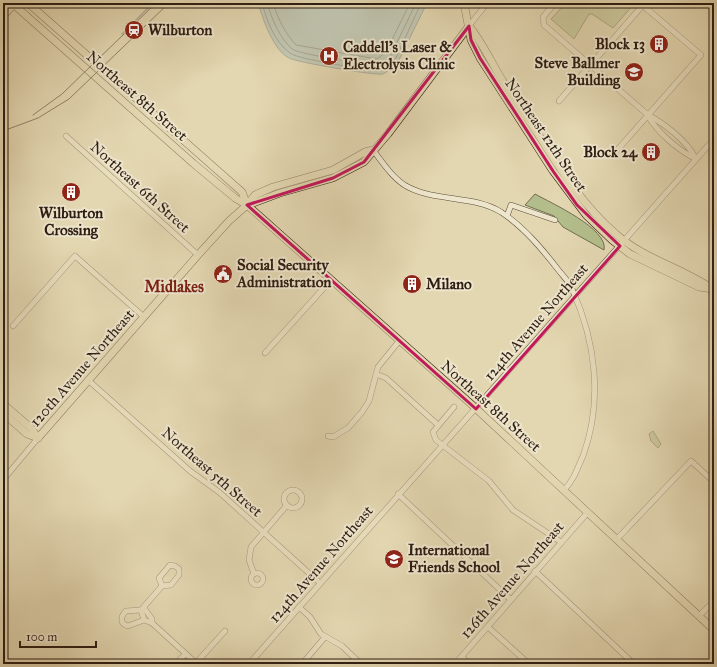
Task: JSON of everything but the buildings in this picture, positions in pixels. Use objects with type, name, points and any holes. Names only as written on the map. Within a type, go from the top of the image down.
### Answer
[{"type":"main road","name":"Northeast 8th Street","points":[[13,3],[194,164],[235,198],[247,205],[400,340],[714,630]]},
{"type":"main road","points":[[3,16],[13,3]]},
{"type":"main road","name":"Northeast 8th Street","points":[[28,3],[242,192],[247,205]]},
{"type":"main road","name":"Northeast 12th Street","points":[[464,3],[471,40],[480,58],[553,171],[577,205],[622,244],[701,281],[714,290]]},
{"type":"main road","name":"120th Avenue Northeast","points":[[38,438],[198,255],[229,221],[247,205],[280,193],[342,175],[364,162],[392,128],[469,26]]},
{"type":"main road","name":"Northeast 12th Street","points":[[469,26],[478,36],[504,85],[596,220]]},
{"type":"main road","points":[[3,404],[31,428],[38,438]]},
{"type":"main road","points":[[3,413],[28,434],[38,438]]},
{"type":"street","name":"120th Avenue Northeast","points":[[469,26],[487,3]]},
{"type":"street","points":[[555,3],[544,15],[544,25],[691,150],[696,160]]},
{"type":"street","points":[[559,101],[642,4],[701,54],[612,156]]},
{"type":"street","name":"Northeast 6th Street","points":[[66,136],[198,255]]},
{"type":"street","name":"124th Avenue Northeast","points":[[249,664],[714,139]]},
{"type":"street","points":[[373,150],[392,174],[407,187],[424,193],[482,204],[507,216],[542,249],[572,287],[591,343],[595,400],[588,442],[574,480],[564,490]]},
{"type":"street","points":[[507,216],[511,205],[555,220]]},
{"type":"street","points":[[12,326],[75,256],[144,317]]},
{"type":"street","points":[[265,353],[331,280]]},
{"type":"street","points":[[328,436],[333,437],[340,433],[362,412],[369,401],[380,363],[400,340]]},
{"type":"street","points":[[376,374],[386,378],[438,426]]},
{"type":"street","name":"Northeast 5th Street","points":[[88,380],[320,583]]},
{"type":"street","points":[[454,407],[433,432],[433,435],[442,446],[489,481],[513,510],[561,542]]},
{"type":"street","name":"120th Avenue Northeast","points":[[3,480],[38,438]]},
{"type":"street","points":[[617,539],[691,461],[714,482]]},
{"type":"street","points":[[398,494],[511,600]]},
{"type":"street","points":[[254,574],[250,565],[249,554],[254,543],[287,505]]},
{"type":"street","name":"126th Avenue Northeast","points":[[455,664],[588,512]]},
{"type":"street","points":[[162,586],[159,581],[161,575],[170,565],[178,568],[180,572],[178,578],[171,585],[162,586],[142,609],[126,612],[121,617],[123,624],[128,626],[144,620],[152,623],[196,664],[225,631]]},
{"type":"street","points":[[535,571],[634,664]]},
{"type":"street","points":[[699,616],[710,605],[714,605]]},
{"type":"street","points":[[299,608],[310,617],[326,637],[342,646],[362,664]]},
{"type":"street","points":[[142,609],[144,620]]},
{"type":"street","points":[[142,609],[152,619],[152,623]]},
{"type":"street","points":[[488,627],[529,664]]},
{"type":"street","points":[[302,664],[326,637]]},
{"type":"street","points":[[176,664],[186,654]]},
{"type":"street","points":[[462,657],[469,664]]},
{"type":"highlighted area","points":[[469,26],[471,40],[480,58],[553,171],[577,205],[620,246],[476,409],[247,205],[333,178],[364,162]]},
{"type":"green space","points":[[566,3],[630,3],[633,5],[613,28],[592,14],[589,14],[574,39],[551,19]]},
{"type":"green space","points":[[535,194],[589,225],[598,234],[603,242],[604,250],[563,227],[554,216],[525,205]]},
{"type":"green space","points":[[653,431],[661,444],[658,448],[651,441],[649,434]]},
{"type":"water","points":[[258,3],[425,3],[426,5],[399,60],[385,73],[377,74],[352,71],[289,58],[278,48],[269,34]]},
{"type":"waterway","points":[[122,34],[153,3]]},
{"type":"tram line","points":[[33,115],[62,94],[156,3]]},
{"type":"tram line","points":[[3,131],[38,118],[69,99],[169,3]]},
{"type":"place","name":"Wilburton","points":[[134,30]]},
{"type":"place","name":"Block 13","points":[[659,44]]},
{"type":"place","name":"Caddell’s Laser & Electrolysis Clinic","points":[[329,56]]},
{"type":"place","name":"Steve Ballmer Building","points":[[634,72]]},
{"type":"place","name":"Block 24","points":[[651,152]]},
{"type":"place","name":"Wilburton Crossing","points":[[71,192]]},
{"type":"place","name":"Social Security Administration","points":[[223,274]]},
{"type":"place","name":"Milano","points":[[412,284]]},
{"type":"place","name":"International Friends School","points":[[394,559]]},
{"type":"district","name":"Midlakes","points":[[174,286]]}]
